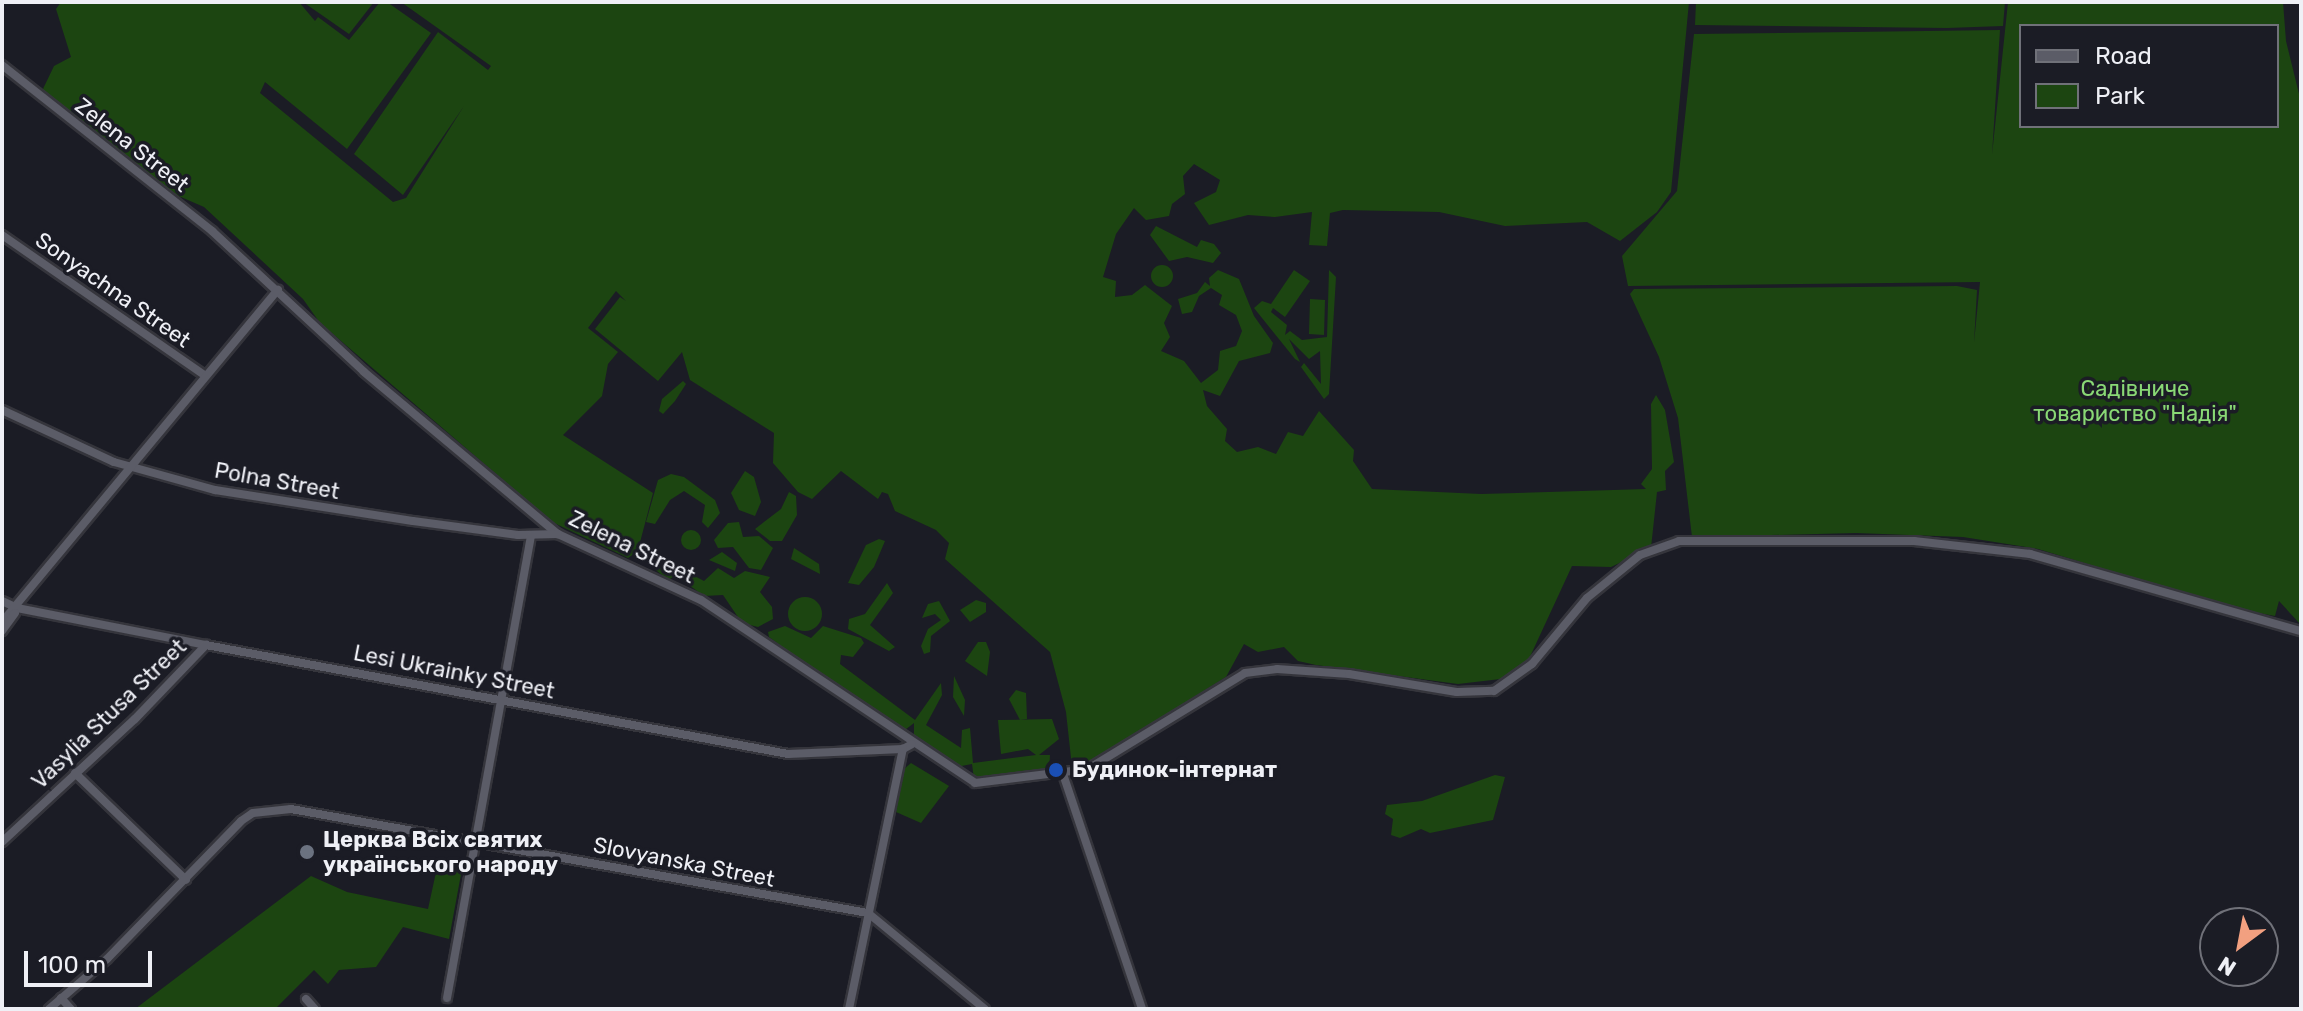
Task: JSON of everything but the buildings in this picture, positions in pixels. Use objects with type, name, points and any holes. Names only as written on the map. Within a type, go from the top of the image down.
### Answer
[{"type":"street","name":"Zelena Street","points":[[2,65],[212,231],[364,372],[558,534],[701,600],[908,747],[975,783],[1088,769],[1247,673],[1277,669],[1349,674],[1457,692],[1494,691],[1532,664],[1587,598],[1640,555],[1679,541],[1914,541],[2030,554],[2124,576],[2301,631]]},
{"type":"street","name":"Sonyachna Street","points":[[2,235],[204,375]]},
{"type":"street","points":[[2,631],[128,467],[278,290]]},
{"type":"street","name":"Polna Street","points":[[2,410],[128,467],[267,499],[531,536],[558,534]]},
{"type":"street","points":[[447,998],[531,536]]},
{"type":"street","name":"Lesi Ukrainky Street","points":[[2,601],[17,608],[206,645],[788,754],[908,747]]},
{"type":"street","points":[[2,622],[17,608]]},
{"type":"street","name":"Vasylia Stusa Street","points":[[2,842],[206,645]]},
{"type":"street","points":[[849,1009],[868,913],[908,747]]},
{"type":"street","points":[[75,773],[186,880]]},
{"type":"street","points":[[1063,774],[1142,1009]]},
{"type":"street","name":"Slovyanska Street","points":[[49,1009],[186,880],[241,821],[269,810],[477,840],[868,913]]},
{"type":"street","points":[[868,913],[985,1009]]},
{"type":"street","points":[[61,998],[71,1009]]},
{"type":"street","points":[[306,999],[315,1009]]},
{"type":"green space","points":[[61,2],[299,2],[315,21],[318,17],[349,40],[380,2],[387,2],[431,33],[347,149],[265,82],[260,93],[393,202],[406,198],[464,106],[403,195],[354,154],[438,32],[488,70],[491,66],[401,2],[1689,2],[1671,192],[1657,212],[1620,241],[1587,222],[1505,226],[1439,212],[1343,210],[1330,213],[1327,246],[1309,245],[1312,212],[1275,217],[1248,215],[1209,225],[1194,203],[1216,192],[1220,180],[1194,164],[1183,176],[1185,194],[1172,204],[1169,216],[1146,220],[1134,208],[1116,234],[1103,277],[1116,281],[1115,297],[1132,295],[1145,285],[1172,306],[1164,323],[1170,337],[1161,351],[1184,361],[1201,383],[1218,370],[1220,351],[1236,346],[1242,331],[1236,315],[1219,305],[1222,295],[1211,288],[1199,296],[1192,312],[1182,314],[1178,299],[1197,293],[1205,282],[1210,286],[1209,278],[1218,270],[1239,279],[1254,316],[1273,343],[1270,353],[1239,361],[1220,396],[1203,390],[1207,406],[1227,429],[1225,441],[1237,452],[1258,447],[1276,454],[1288,432],[1303,436],[1319,411],[1354,450],[1353,461],[1372,489],[1481,494],[1646,489],[1641,484],[1652,469],[1651,404],[1656,395],[1665,410],[1674,462],[1665,471],[1666,490],[1657,492],[1651,548],[1611,567],[1572,566],[1528,661],[1509,678],[1458,684],[1316,665],[1298,661],[1284,647],[1258,652],[1244,644],[1226,677],[1087,764],[1072,767],[1066,712],[1050,652],[945,559],[949,543],[936,530],[895,511],[888,494],[882,492],[878,499],[841,471],[812,499],[798,492],[773,463],[774,433],[690,380],[682,352],[658,381],[595,329],[620,297],[626,301],[616,291],[588,328],[618,352],[608,364],[602,396],[563,435],[653,493],[638,550],[670,561],[678,574],[668,580],[635,553],[628,558],[552,522],[320,323],[303,299],[204,207],[174,194],[42,91],[54,66],[71,57],[56,9]]},
{"type":"green space","points":[[303,2],[374,2],[349,34]]},
{"type":"green space","points":[[1696,2],[2005,2],[2003,26],[1947,28],[1695,25]]},
{"type":"green space","name":"Садівниче товариство \"Надія\"","points":[[2008,2],[2283,2],[2286,41],[2301,102],[2301,625],[2279,601],[2275,616],[2237,609],[2038,549],[1963,537],[1856,533],[1692,537],[1678,418],[1659,357],[1630,294],[1634,289],[1957,286],[1977,290],[1974,343],[1980,282],[1628,286],[1622,256],[1677,191],[1694,34],[2000,30],[1992,155]]},
{"type":"green space","points":[[1156,226],[1197,247],[1201,240],[1214,244],[1221,253],[1213,263],[1187,257],[1169,261],[1150,235]]},
{"type":"green space","points":[[1158,265],[1166,265],[1173,276],[1166,287],[1158,287],[1151,280],[1151,272]]},
{"type":"green space","points":[[1294,270],[1310,281],[1285,317],[1273,308],[1271,312],[1287,325],[1285,335],[1290,331],[1302,340],[1327,337],[1329,270],[1336,277],[1329,394],[1324,399],[1301,367],[1304,363],[1321,384],[1320,351],[1309,359],[1289,339],[1300,362],[1295,359],[1254,308],[1262,301],[1271,304]]},
{"type":"green space","points":[[1310,299],[1325,300],[1324,335],[1309,334]]},
{"type":"green space","points":[[683,381],[686,384],[663,414],[659,411],[662,399]]},
{"type":"green space","points":[[745,471],[754,477],[761,502],[755,516],[739,510],[731,493]]},
{"type":"green space","points":[[671,474],[684,477],[715,500],[720,513],[708,528],[702,522],[705,505],[684,491],[670,500],[655,524],[646,522],[658,480]]},
{"type":"green space","points":[[789,492],[796,496],[797,515],[782,541],[770,541],[755,529],[781,509]]},
{"type":"green space","points":[[739,522],[743,537],[759,536],[773,548],[761,570],[749,568],[733,547],[718,548],[714,540],[728,523]]},
{"type":"green space","points":[[691,530],[698,533],[701,540],[698,547],[691,550],[684,547],[681,540],[684,533]]},
{"type":"green space","points":[[879,539],[885,541],[874,567],[859,585],[848,583],[866,545]]},
{"type":"green space","points":[[794,548],[819,564],[820,574],[791,559]]},
{"type":"green space","points":[[722,552],[737,563],[735,571],[709,560]]},
{"type":"green space","points":[[718,568],[734,578],[745,571],[770,577],[760,592],[772,607],[773,619],[758,627],[742,623],[723,595],[704,596],[682,580],[689,573],[704,581]]},
{"type":"green space","points":[[887,583],[893,593],[870,625],[895,647],[889,651],[848,629],[849,619],[865,614]]},
{"type":"green space","points":[[805,597],[817,602],[822,614],[817,626],[805,631],[793,626],[788,614],[793,602]]},
{"type":"green space","points":[[976,600],[986,603],[986,612],[970,622],[960,610]]},
{"type":"green space","points":[[939,601],[950,621],[931,636],[930,652],[924,654],[921,646],[928,629],[941,620],[935,614],[922,618],[928,604]]},
{"type":"green space","points":[[785,626],[811,638],[823,626],[861,638],[864,643],[853,657],[841,655],[840,664],[915,720],[941,683],[942,695],[926,725],[961,748],[962,730],[970,728],[973,763],[1036,755],[1028,749],[1001,754],[998,720],[1052,719],[1059,739],[1039,755],[1050,755],[1049,772],[974,779],[972,764],[956,767],[933,751],[914,735],[914,723],[901,733],[769,637],[768,632]]},
{"type":"green space","points":[[978,642],[986,642],[990,652],[987,676],[965,661]]},
{"type":"green space","points":[[954,676],[965,700],[964,716],[953,697]]},
{"type":"green space","points":[[1016,690],[1026,693],[1027,719],[1020,720],[1009,699]]},
{"type":"green space","points":[[911,763],[949,786],[921,823],[896,812],[904,769]]},
{"type":"green space","points":[[1495,775],[1505,777],[1493,820],[1430,833],[1421,829],[1400,838],[1391,835],[1393,819],[1385,814],[1387,805],[1422,801]]},
{"type":"green space","points":[[438,863],[462,869],[449,939],[403,927],[376,967],[339,970],[328,984],[314,970],[275,1009],[135,1009],[311,876],[347,892],[428,909]]},
{"type":"place","name":"Будинок-інтернат","points":[[1056,770]]},
{"type":"place","name":"Церква Всіх святих українського народу","points":[[307,852]]}]
